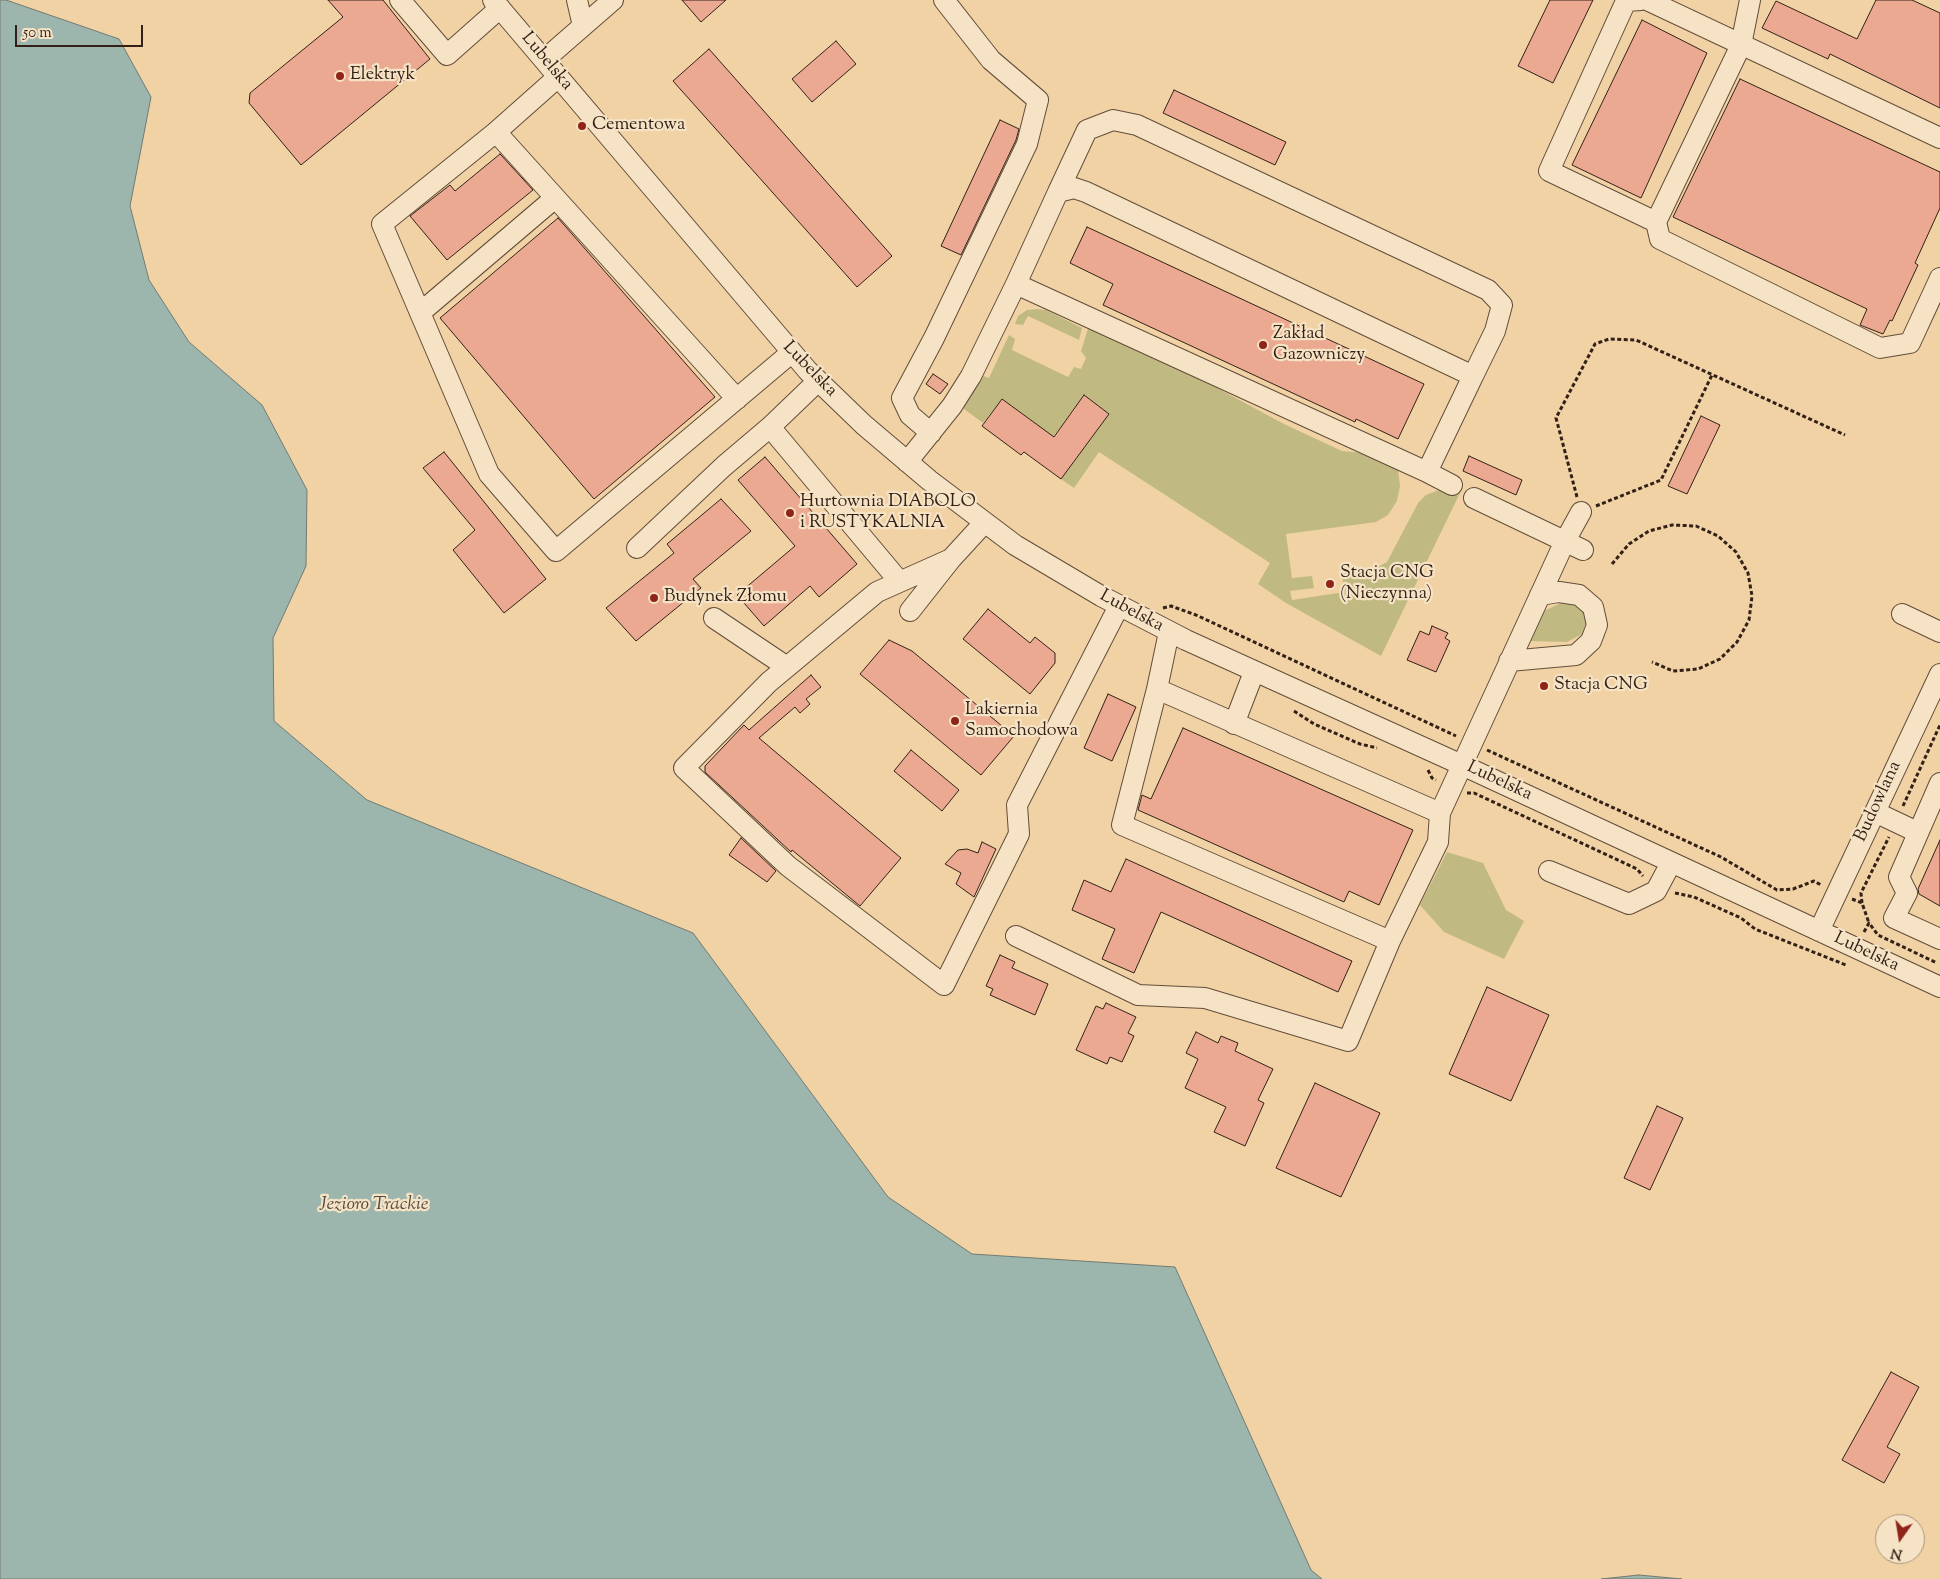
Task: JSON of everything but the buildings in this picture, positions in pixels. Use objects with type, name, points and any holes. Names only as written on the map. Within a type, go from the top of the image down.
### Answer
[{"type":"street","points":[[400,0],[447,54],[496,4]]},
{"type":"street","points":[[577,0],[583,26]]},
{"type":"street","points":[[544,60],[613,0]]},
{"type":"street","points":[[931,433],[910,415],[902,398],[934,338],[1027,144],[1038,100],[991,60],[944,0]]},
{"type":"street","points":[[1641,0],[1626,1],[1549,171],[1656,222]]},
{"type":"street","points":[[1647,0],[1940,138]]},
{"type":"street","points":[[1750,0],[1742,45],[1656,222],[1660,239],[1880,348],[1910,343],[1940,278]]},
{"type":"street","name":"Lubelska","points":[[496,4],[791,353],[818,381],[907,462],[984,523],[1043,562],[1119,606],[1169,632],[1462,765],[1940,987]]},
{"type":"street","points":[[558,77],[496,132],[382,224],[489,474],[556,551],[791,353]]},
{"type":"street","points":[[907,462],[952,406],[971,376],[1087,130],[1113,120],[1137,126],[1488,290],[1502,305],[1496,331],[1427,472]]},
{"type":"street","points":[[496,132],[737,399]]},
{"type":"street","points":[[1058,192],[1074,188],[1086,192],[1473,376]]},
{"type":"street","points":[[420,312],[556,198]]},
{"type":"street","points":[[1016,284],[1452,485]]},
{"type":"street","points":[[637,548],[818,381]]},
{"type":"street","points":[[770,427],[898,581]]},
{"type":"street","points":[[1474,498],[1583,550]]},
{"type":"street","points":[[1016,936],[1138,995],[1206,998],[1348,1041],[1390,941],[1438,842],[1440,813],[1451,787],[1565,541],[1581,512]]},
{"type":"street","points":[[910,611],[984,523]]},
{"type":"street","points":[[951,560],[898,581],[877,592],[769,682],[684,768],[788,866],[944,984],[1019,834],[1017,805],[1119,606]]},
{"type":"street","points":[[1510,661],[1576,655],[1591,641],[1597,625],[1593,607],[1579,595],[1559,592],[1540,595]]},
{"type":"street","points":[[1902,614],[1940,632]]},
{"type":"street","points":[[714,618],[786,667]]},
{"type":"street","points":[[1169,632],[1122,825],[1390,941]]},
{"type":"street","points":[[1234,724],[1254,672]]},
{"type":"street","name":"Budowlana","points":[[1818,931],[1938,684]]},
{"type":"street","points":[[1156,689],[1440,813]]},
{"type":"street","points":[[1940,783],[1899,877],[1907,893],[1894,918],[1940,939]]},
{"type":"street","points":[[1875,812],[1917,832]]},
{"type":"street","points":[[1549,871],[1629,904],[1656,891],[1671,863]]},
{"type":"path","points":[[1712,375],[1661,480],[1581,512],[1556,418],[1595,344],[1609,338],[1636,340],[1845,435]]},
{"type":"path","points":[[1612,564],[1629,544],[1649,531],[1672,525],[1696,526],[1718,536],[1736,552],[1748,573],[1752,596],[1749,620],[1737,642],[1720,659],[1698,669],[1673,671],[1652,662]]},
{"type":"path","points":[[1293,710],[1314,724],[1360,744],[1383,749]]},
{"type":"path","points":[[1420,765],[1428,770],[1432,778],[1465,793],[1474,793],[1636,869],[1645,878],[1680,896],[1694,897],[1741,918],[1755,928],[1849,967]]},
{"type":"path","points":[[1858,902],[1862,903],[1869,923],[1878,935],[1940,965]]},
{"type":"path","points":[[1866,927],[1869,923]]},
{"type":"shaded area","points":[[1027,310],[1046,310],[1082,328],[1079,340],[1028,316],[1023,325],[1015,324],[1018,316]]},
{"type":"shaded area","points":[[1090,322],[1221,384],[1219,389],[1284,424],[1342,451],[1365,453],[1383,458],[1398,470],[1400,486],[1397,501],[1388,515],[1376,522],[1286,534],[1292,578],[1312,576],[1314,588],[1290,591],[1292,600],[1344,592],[1342,572],[1376,568],[1387,562],[1418,503],[1426,495],[1439,490],[1460,493],[1381,656],[1286,603],[1258,584],[1270,563],[1099,452],[1074,488],[1061,479],[1109,414],[1084,395],[1051,440],[1040,427],[1002,399],[983,423],[960,406],[981,375],[989,378],[1009,335],[1015,339],[1012,350],[1068,377],[1074,367],[1081,369],[1086,358],[1081,351]]},
{"type":"shaded area","points":[[1563,602],[1576,604],[1584,609],[1587,619],[1582,634],[1567,642],[1529,641],[1544,611]]},
{"type":"shaded area","points":[[1447,852],[1483,863],[1506,910],[1524,921],[1504,959],[1444,932],[1420,905]]},
{"type":"water","name":"Jezioro Trackie","points":[[0,0],[6,0],[119,39],[151,97],[130,206],[149,280],[189,342],[262,405],[307,490],[306,566],[273,638],[274,721],[367,800],[693,933],[888,1197],[972,1254],[1175,1267],[1311,1570],[1322,1579],[0,1579]]},
{"type":"water","points":[[1639,1575],[1682,1579],[1601,1579]]},
{"type":"place","name":"Elektryk","points":[[340,76]]},
{"type":"place","name":"Cementowa","points":[[582,126]]},
{"type":"place","name":"Zakład Gazowniczy","points":[[1263,345]]},
{"type":"place","name":"Hurtownia DIABOLO i RUSTYKALNIA","points":[[790,513]]},
{"type":"place","name":"Stacja CNG (Nieczynna)","points":[[1330,584]]},
{"type":"place","name":"Budynek Złomu","points":[[654,598]]},
{"type":"place","name":"Stacja CNG","points":[[1544,686]]},
{"type":"place","name":"Lakiernia Samochodowa","points":[[955,721]]}]
